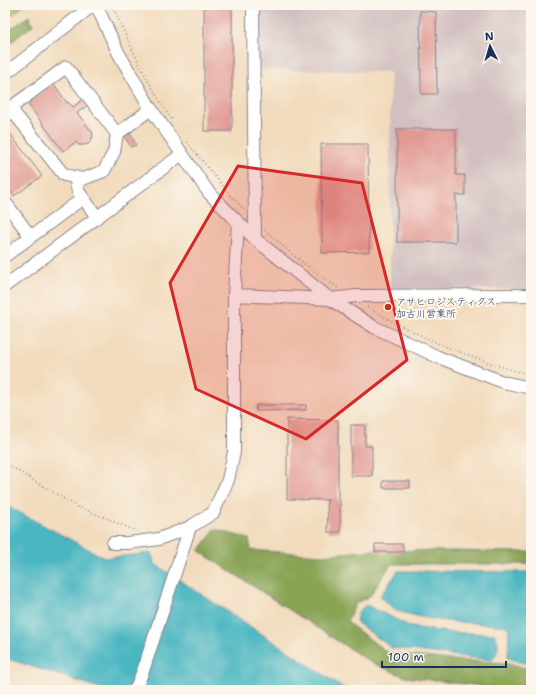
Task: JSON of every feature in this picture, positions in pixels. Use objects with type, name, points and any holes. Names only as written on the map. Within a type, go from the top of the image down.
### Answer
[{"type":"street","points":[[5,74],[95,5],[119,54],[150,109],[209,193],[255,239],[330,299],[374,327],[438,358],[503,382],[531,388]]},
{"type":"street","points":[[253,5],[255,239]]},
{"type":"street","points":[[117,134],[66,67],[9,103],[14,113],[64,175],[83,179],[104,171],[114,152],[117,134],[150,109]]},
{"type":"street","points":[[5,286],[182,154]]},
{"type":"street","points":[[75,178],[78,191],[97,217]]},
{"type":"street","points":[[5,256],[83,198]]},
{"type":"street","points":[[5,202],[31,237]]},
{"type":"street","points":[[113,543],[128,543],[160,539],[190,527],[213,513],[228,480],[234,452],[234,295],[238,222]]},
{"type":"street","points":[[234,295],[330,299],[350,296],[531,295]]},
{"type":"street","points":[[135,690],[143,671],[190,527]]},
{"type":"path","points":[[112,5],[148,82],[173,121]]},
{"type":"path","points":[[184,138],[231,196],[255,220],[294,256],[350,296],[393,322],[442,345],[496,365],[531,375]]},
{"type":"path","points":[[5,463],[76,506],[139,532]]},
{"type":"highlighted area","points":[[238,166],[362,183],[407,360],[306,439],[196,389],[170,283]]},
{"type":"shaded area","points":[[248,5],[531,5],[531,289],[390,289],[390,72],[248,69]]},
{"type":"green space","points":[[5,5],[24,5],[5,21]]},
{"type":"green space","points":[[29,16],[33,25],[5,47],[5,33]]},
{"type":"green space","points":[[215,529],[249,539],[251,550],[321,555],[374,550],[531,552],[531,564],[391,564],[370,596],[356,603],[347,622],[388,653],[451,660],[509,663],[531,670],[531,690],[499,688],[405,677],[370,662],[199,551]]},
{"type":"water","points":[[5,505],[105,558],[151,553],[155,564],[347,690],[106,690],[5,658]]},
{"type":"water","points":[[398,571],[531,572],[531,665],[508,658],[509,626],[446,621],[396,611],[380,596]]},
{"type":"water","points":[[366,605],[412,627],[446,632],[495,634],[498,641],[496,654],[492,660],[392,648],[356,622],[358,612]]},
{"type":"building","points":[[204,5],[232,5],[232,131],[204,131]]},
{"type":"building","points":[[420,11],[436,12],[437,94],[421,94]]},
{"type":"building","points":[[53,83],[67,103],[68,102],[73,107],[85,98],[89,104],[77,113],[92,132],[93,136],[88,144],[79,145],[76,142],[63,151],[27,103]]},
{"type":"building","points":[[5,127],[42,176],[14,196],[5,184]]},
{"type":"building","points":[[397,129],[456,129],[456,175],[465,175],[465,195],[456,195],[456,242],[397,242]]},
{"type":"building","points":[[130,133],[136,145],[131,147],[124,136]]},
{"type":"building","points":[[321,144],[368,144],[369,252],[322,253]]},
{"type":"building","points":[[256,405],[306,405],[306,410],[256,411]]},
{"type":"building","points":[[287,419],[338,420],[338,500],[340,501],[340,532],[328,532],[327,501],[329,500],[287,499]]},
{"type":"building","points":[[351,425],[365,425],[365,446],[372,446],[372,476],[351,476]]},
{"type":"building","points":[[383,481],[410,481],[410,488],[383,488]]},
{"type":"building","points":[[375,544],[403,544],[403,552],[375,552]]},
{"type":"place","name":"アサヒロジスティクス 加古川営業所","points":[[388,307]]}]
